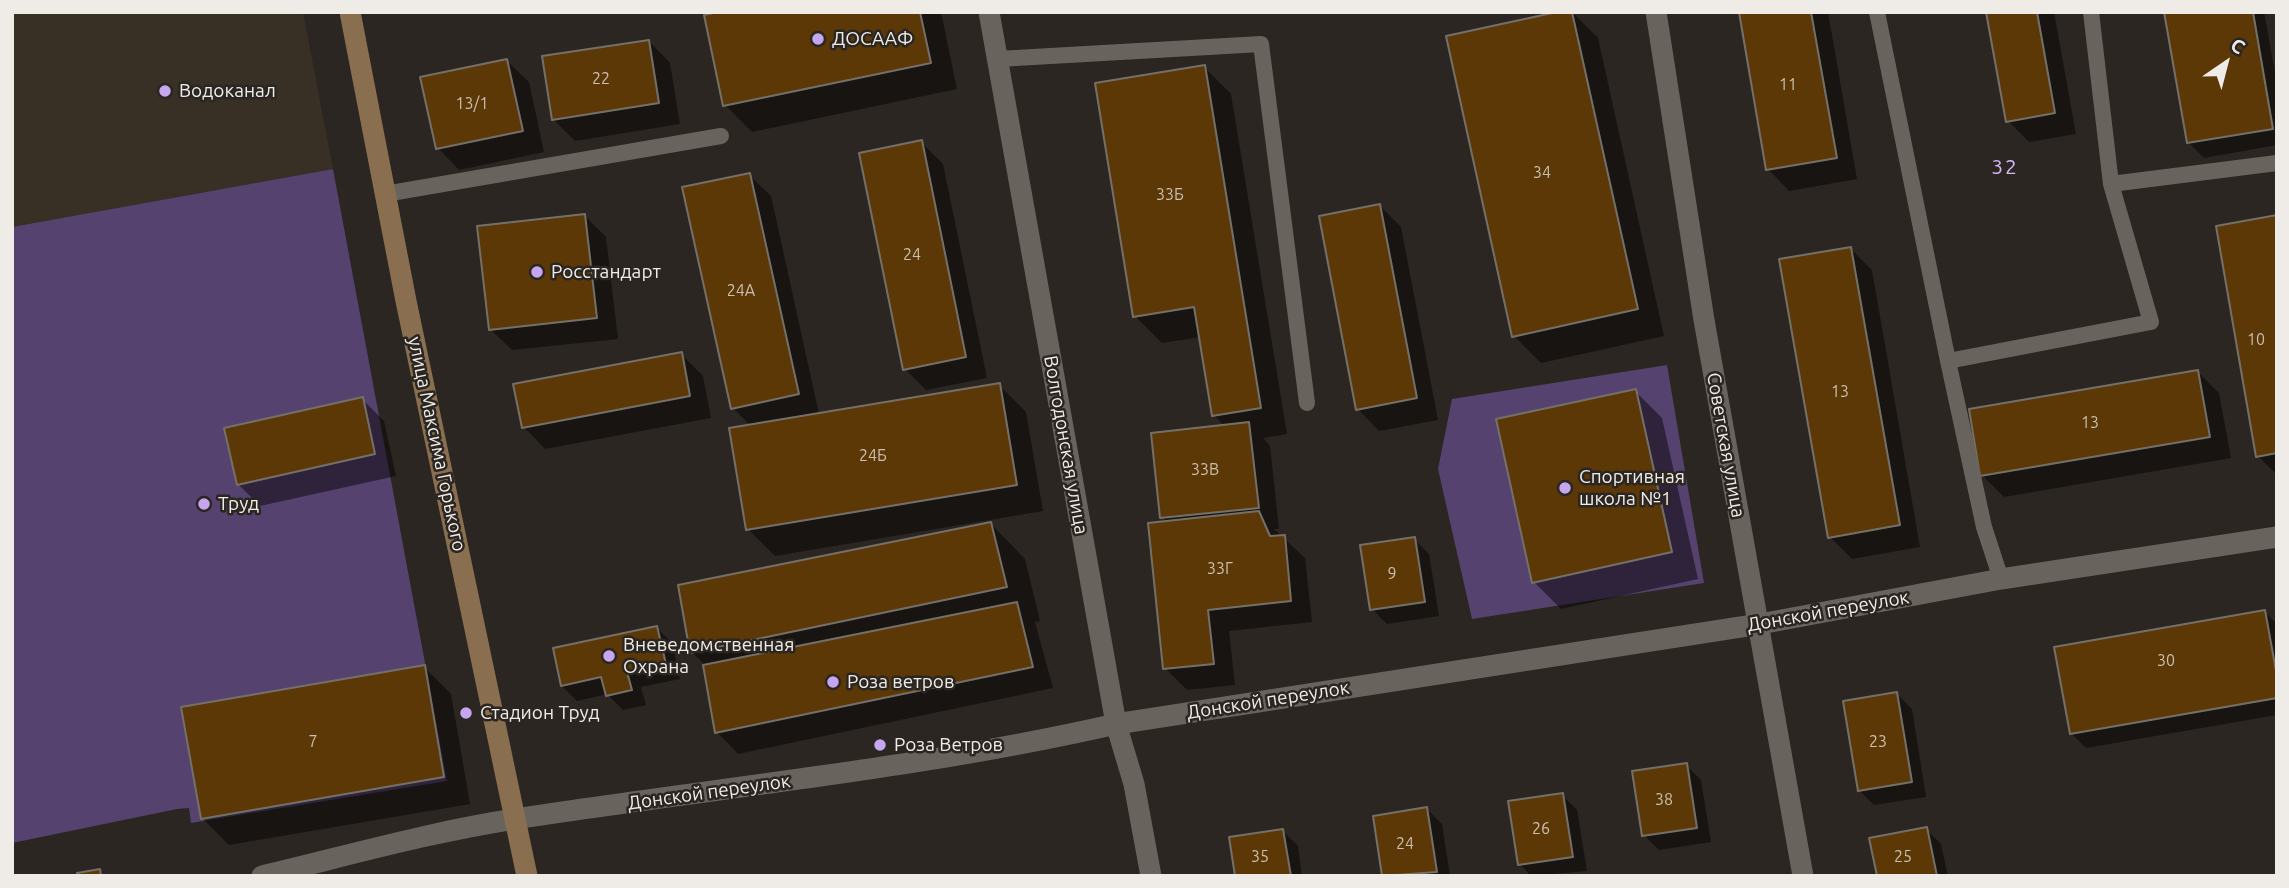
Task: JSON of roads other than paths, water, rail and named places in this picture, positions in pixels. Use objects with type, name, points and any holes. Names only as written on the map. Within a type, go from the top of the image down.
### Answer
[{"type":"street","name":"улица Максима Горького","points":[[350,12],[513,819],[527,876]]},
{"type":"street","name":"Волгодонская улица","points":[[989,12],[1116,724],[1134,784],[1151,876]]},
{"type":"street","name":"Советская улица","points":[[1656,12],[1704,320],[1803,876]]},
{"type":"street","name":"Донской переулок","points":[[262,876],[513,819],[718,792],[1060,737],[1116,724],[1760,624],[2001,579],[2277,537]]},
{"type":"lane","points":[[1877,12],[1984,527],[2001,579]]},
{"type":"lane","points":[[1948,361],[2151,322],[2110,184],[2091,12]]},
{"type":"lane","points":[[998,59],[1261,44],[1307,403]]},
{"type":"lane","points":[[385,194],[721,136]]},
{"type":"lane","points":[[2110,184],[2277,163]]},
{"type":"place","name":"ДОСААФ","points":[[818,39]]},
{"type":"place","name":"Водоканал","points":[[165,91]]},
{"type":"place","name":"Росстандарт","points":[[537,272]]},
{"type":"place","name":"Спортивная школа №1","points":[[1565,488]]},
{"type":"place","name":"Труд","points":[[204,504]]},
{"type":"place","name":"Вневедомственная Охрана","points":[[609,656]]},
{"type":"place","name":"Роза ветров","points":[[833,682]]},
{"type":"place","name":"Стадион Труд","points":[[466,713]]},
{"type":"place","name":"Роза Ветров","points":[[880,745]]},
{"type":"district","name":"32","points":[[2005,167]]}]
